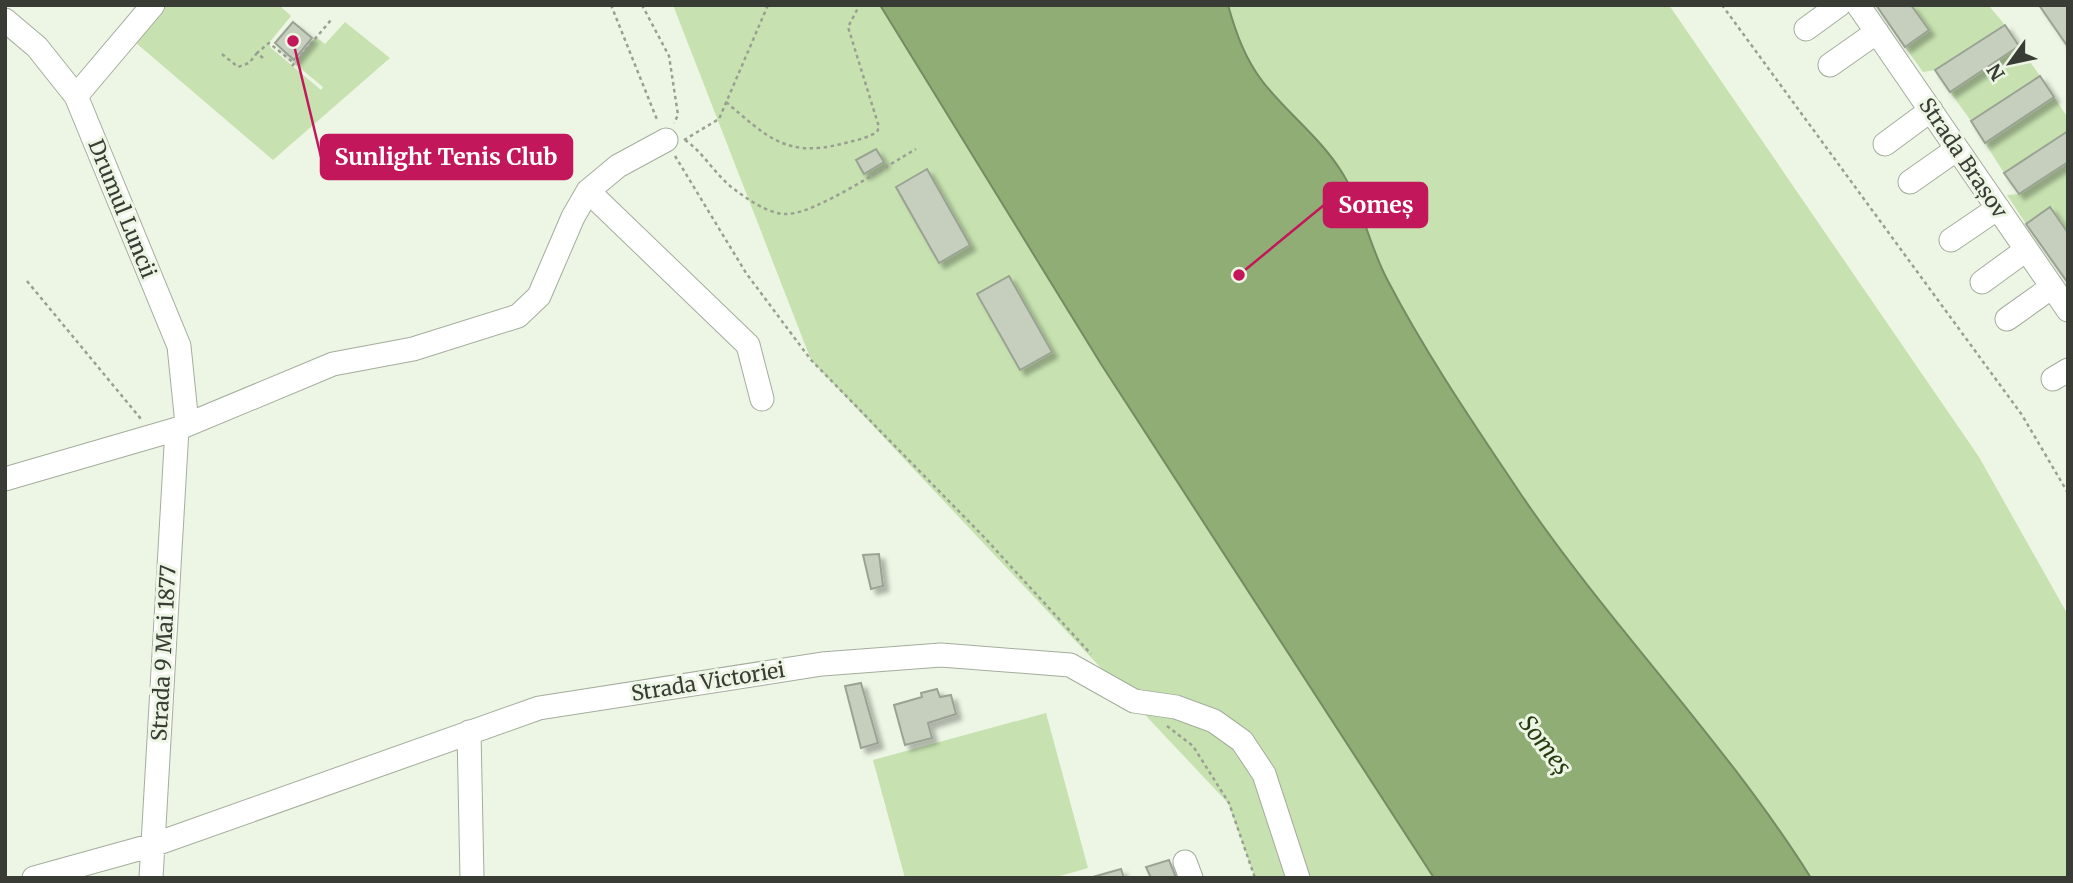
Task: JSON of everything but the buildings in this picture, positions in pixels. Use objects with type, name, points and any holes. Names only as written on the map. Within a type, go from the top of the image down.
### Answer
[{"type":"street","points":[[76,96],[153,5]]},
{"type":"street","points":[[1806,29],[1839,5]]},
{"type":"street","name":"Strada Brașov","points":[[1858,5],[2068,310]]},
{"type":"street","name":"Drumul Luncii","points":[[5,20],[37,47],[76,96],[179,346],[182,427]]},
{"type":"street","points":[[1830,65],[1877,32]]},
{"type":"street","points":[[1885,144],[1931,110]]},
{"type":"street","points":[[5,479],[182,427],[333,364],[413,349],[518,316],[539,296],[573,217],[588,191],[618,166],[675,140]]},
{"type":"street","points":[[1910,182],[1957,149]]},
{"type":"street","points":[[588,191],[748,345],[762,399]]},
{"type":"street","points":[[1951,240],[1998,208]]},
{"type":"street","points":[[1982,282],[2026,250]]},
{"type":"street","points":[[2007,319],[2052,287]]},
{"type":"street","name":"Strada 9 Mai 1877","points":[[150,878],[182,427]]},
{"type":"street","name":"Strada Victoriei","points":[[34,878],[153,845],[539,708],[822,664],[941,655],[1070,665],[1134,701],[1176,707],[1214,720],[1242,741],[1264,774],[1298,878]]},
{"type":"street","points":[[469,732],[472,878]]},
{"type":"path","points":[[611,5],[675,140],[746,273],[811,360],[984,537],[1097,660]]},
{"type":"path","points":[[642,5],[669,56],[676,82],[678,115],[675,140]]},
{"type":"path","points":[[675,140],[719,119],[768,5]]},
{"type":"path","points":[[1721,5],[2022,415],[2068,493]]},
{"type":"path","points":[[726,102],[783,146],[802,150],[831,146],[877,132],[880,127],[848,27],[859,6]]},
{"type":"path","points":[[222,54],[238,67],[249,63],[269,43],[293,64],[331,20]]},
{"type":"path","points":[[257,53],[262,58]]},
{"type":"path","points":[[675,140],[698,149],[732,188],[768,209],[785,215],[817,205],[916,149]]},
{"type":"path","points":[[27,281],[155,436]]},
{"type":"path","points":[[1163,723],[1193,747],[1228,803],[1255,878]]},
{"type":"shaded area","points":[[157,5],[279,5],[291,16],[269,43],[271,48],[321,90],[323,87],[294,63],[316,37],[325,44],[345,22],[390,58],[273,160],[129,37]]},
{"type":"shaded area","points":[[673,5],[1669,5],[1979,457],[2068,615],[2068,878],[1255,878],[1228,803],[811,360]]},
{"type":"shaded area","points":[[1911,5],[1990,7],[2005,25],[1935,70],[1923,72],[1905,47]]},
{"type":"shaded area","points":[[2019,46],[2040,76],[1971,121],[1950,92]]},
{"type":"shaded area","points":[[2054,97],[2068,118],[2068,131],[2004,173],[1985,143]]},
{"type":"shaded area","points":[[2068,162],[2068,233],[2050,208],[2026,224],[2007,195],[2019,194]]},
{"type":"shaded area","points":[[1046,713],[1088,868],[1053,878],[905,878],[873,760]]},
{"type":"water","points":[[880,5],[1228,5],[1242,45],[1257,73],[1325,149],[1343,174],[1356,200],[1381,268],[1403,308],[1451,388],[1520,493],[1591,590],[1742,779],[1811,878],[1434,878],[1101,364]]},
{"type":"place","name":"Sunlight Tenis Club","points":[[293,41]]},
{"type":"place","name":"Someș","points":[[1239,275]]}]
